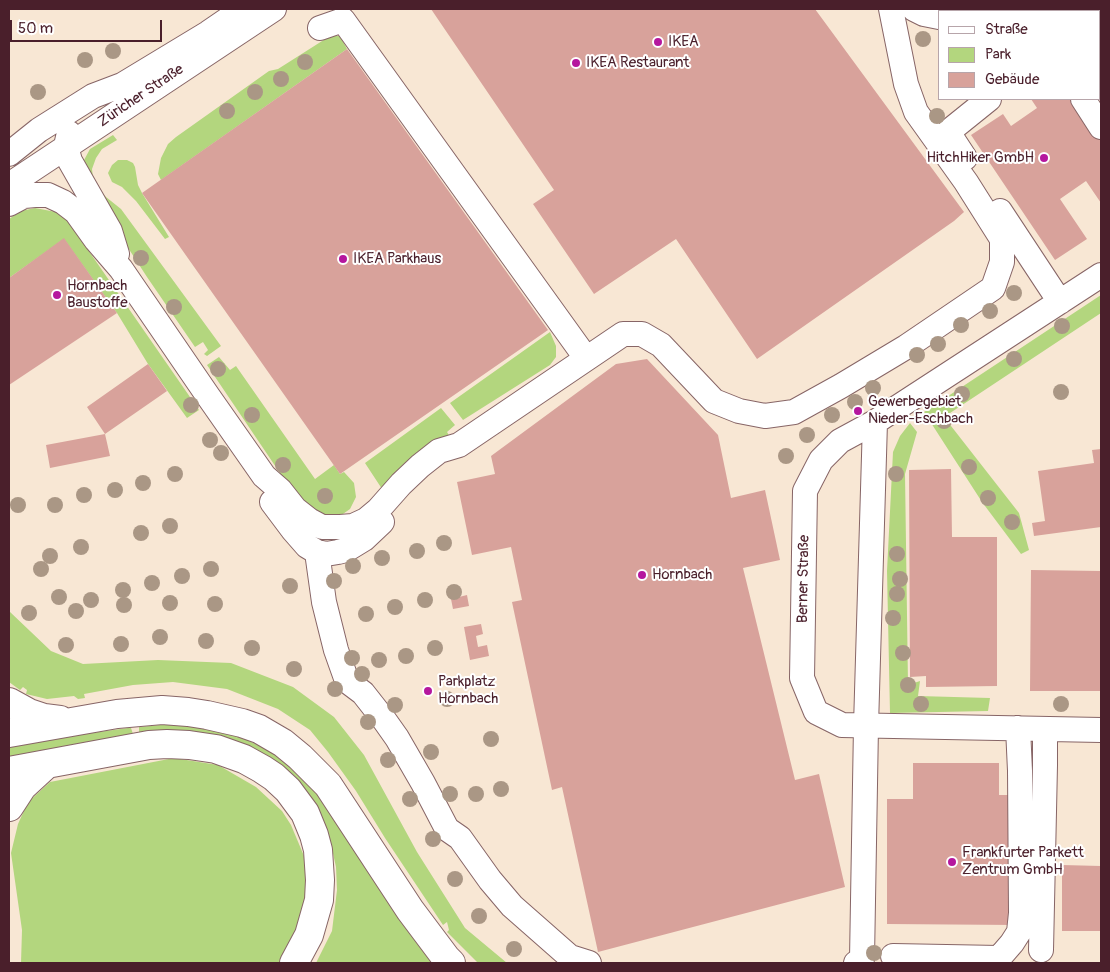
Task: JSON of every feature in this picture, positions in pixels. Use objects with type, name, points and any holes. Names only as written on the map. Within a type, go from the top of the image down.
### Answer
[{"type":"highway","points":[[9,702],[29,713],[44,718],[74,722]]},
{"type":"highway","points":[[9,733],[117,714],[162,710],[207,714],[259,729],[300,757],[328,785],[410,910],[451,963]]},
{"type":"highway","points":[[9,771],[150,745],[188,745],[216,749],[262,768],[288,790],[305,813],[318,850],[319,900],[309,935],[294,963]]},
{"type":"highway","points":[[9,808],[22,787],[47,764]]},
{"type":"street","name":"Züricher Straße","points":[[9,154],[38,130],[93,96],[122,85],[208,33],[243,9]]},
{"type":"street","name":"Züricher Straße","points":[[9,185],[274,9]]},
{"type":"street","points":[[9,204],[24,196],[48,195],[64,202],[76,212],[96,240],[121,269],[264,476],[280,490],[295,509],[309,520],[322,527],[354,526],[366,520],[378,510],[401,484],[439,451],[459,445],[623,334],[642,334],[661,345],[714,401],[739,411],[765,416],[794,412],[841,386],[906,347],[993,288],[1002,262],[1002,239],[966,182],[916,112],[906,84],[891,9]]},
{"type":"street","points":[[914,9],[938,18]]},
{"type":"street","points":[[320,28],[343,20],[586,358]]},
{"type":"street","points":[[121,269],[110,231],[77,176],[70,162],[66,146],[68,134],[102,110],[122,85]]},
{"type":"street","points":[[988,100],[948,132],[1060,302]]},
{"type":"street","points":[[1084,100],[1101,127]]},
{"type":"street","name":"Berner Straße","points":[[1101,274],[875,422],[840,441],[820,460],[805,491],[802,678],[816,712],[842,726],[1101,730]]},
{"type":"street","points":[[856,963],[862,959],[866,726],[875,422]]},
{"type":"street","points":[[264,476],[270,499],[293,530],[306,546],[326,554],[346,550],[364,539],[415,489],[452,461],[459,445]]},
{"type":"street","points":[[317,552],[324,602],[336,650],[347,682],[363,693],[385,721],[423,783],[447,829],[460,838],[506,900],[570,958],[589,963]]},
{"type":"street","points":[[893,956],[999,958],[1019,932],[1020,771],[1018,728]]},
{"type":"street","points":[[1041,950],[1045,729]]},
{"type":"green space","points":[[330,36],[340,36],[347,49],[161,180],[158,174],[161,158],[168,144],[176,137],[269,71],[278,69]]},
{"type":"green space","points":[[113,135],[117,140],[102,149],[96,158],[92,169],[93,178],[97,187],[106,197],[121,209],[221,346],[207,356],[204,354],[208,350],[203,342],[195,347],[108,217],[83,162],[90,149]]},
{"type":"green space","points":[[118,160],[127,160],[133,163],[138,185],[169,237],[165,239],[136,201],[122,187],[112,182],[108,173],[112,165]]},
{"type":"green space","points":[[35,208],[56,212],[68,221],[199,410],[187,418],[148,364],[117,313],[64,239],[9,278],[9,219],[21,211]]},
{"type":"green space","points":[[1101,295],[1101,313],[944,417],[1019,513],[1029,550],[1021,554],[982,502],[924,412]]},
{"type":"green space","points":[[550,332],[556,346],[556,357],[550,365],[463,420],[450,403]]},
{"type":"green space","points":[[219,357],[230,370],[236,366],[315,479],[334,465],[340,474],[344,472],[354,483],[356,497],[350,509],[340,516],[327,516],[299,499],[207,365]]},
{"type":"green space","points":[[441,408],[455,425],[447,432],[450,437],[384,492],[365,463]]},
{"type":"green space","points":[[910,423],[917,432],[905,474],[908,685],[920,681],[918,696],[990,698],[988,711],[890,713],[887,571],[893,452],[900,436]]},
{"type":"green space","points":[[9,611],[51,651],[83,664],[158,660],[231,663],[293,687],[334,717],[364,755],[417,852],[465,928],[507,963],[478,963],[447,932],[449,930],[447,922],[443,925],[356,791],[310,730],[278,709],[227,689],[173,682],[133,685],[84,694],[85,698],[78,699],[74,696],[47,699],[26,694],[27,690],[23,687],[20,690],[9,682]]},
{"type":"green space","points":[[171,724],[194,725],[220,730],[268,750],[292,767],[311,785],[436,963],[316,963],[332,931],[337,890],[336,867],[330,840],[253,752],[9,759],[9,746],[128,728],[131,728],[133,734],[139,732],[139,727]]},
{"type":"green space","points":[[174,758],[218,765],[256,787],[282,811],[291,825],[304,856],[310,888],[286,963],[21,963],[22,930],[11,853],[18,824],[28,802],[50,782]]},
{"type":"building","points":[[431,9],[815,9],[964,212],[954,221],[757,359],[676,239],[594,294],[533,204],[554,190]]},
{"type":"building","name":"IKEA Parkhaus","points":[[347,49],[548,330],[340,474],[142,193]]},
{"type":"building","name":"HitchHiker GmbH","points":[[1032,100],[1079,100],[1101,133],[1101,203],[1086,181],[1060,199],[1087,239],[1055,260],[971,135],[1003,114],[1011,126],[1037,108]]},
{"type":"building","name":"Hornbach Baustoffe","points":[[64,238],[117,313],[9,385],[9,278]]},
{"type":"building","points":[[647,359],[718,435],[731,498],[765,490],[780,560],[743,568],[795,780],[819,774],[845,887],[598,952],[562,787],[552,790],[512,602],[522,600],[511,547],[472,555],[457,482],[495,474],[491,456],[616,364]]},
{"type":"building","points":[[148,364],[167,391],[105,434],[87,407]]},
{"type":"building","points":[[105,434],[110,456],[50,468],[46,445]]},
{"type":"building","points":[[1101,449],[1101,527],[1034,536],[1032,523],[1045,521],[1038,471],[1094,463],[1092,450]]},
{"type":"building","points":[[951,469],[952,537],[997,537],[997,686],[926,687],[926,676],[910,677],[909,470]]},
{"type":"building","points":[[1031,570],[1101,571],[1101,691],[1030,691]]},
{"type":"building","points":[[467,595],[469,606],[453,609],[451,599]]},
{"type":"building","points":[[481,624],[483,634],[476,636],[478,647],[487,645],[489,656],[470,660],[464,627]]},
{"type":"building","name":"Frankfurter Parkett Zentrum GmbH","points":[[913,763],[999,763],[999,795],[1017,795],[1016,925],[887,924],[887,799],[913,799]]},
{"type":"building","points":[[1062,865],[1101,866],[1101,931],[1062,931]]},
{"type":"place","name":"IKEA","points":[[658,42]]},
{"type":"place","name":"IKEA Restaurant","points":[[576,63]]},
{"type":"place","name":"HitchHiker GmbH","points":[[1044,158]]},
{"type":"place","name":"IKEA Parkhaus","points":[[343,259]]},
{"type":"place","name":"Hornbach Baustoffe","points":[[57,295]]},
{"type":"place","name":"Gewerbegebiet Nieder-Eschbach","points":[[858,411]]},
{"type":"place","name":"Hornbach","points":[[642,575]]},
{"type":"place","name":"Parkplatz Hornbach","points":[[428,691]]},
{"type":"place","name":"Frankfurter Parkett Zentrum GmbH","points":[[952,862]]}]
